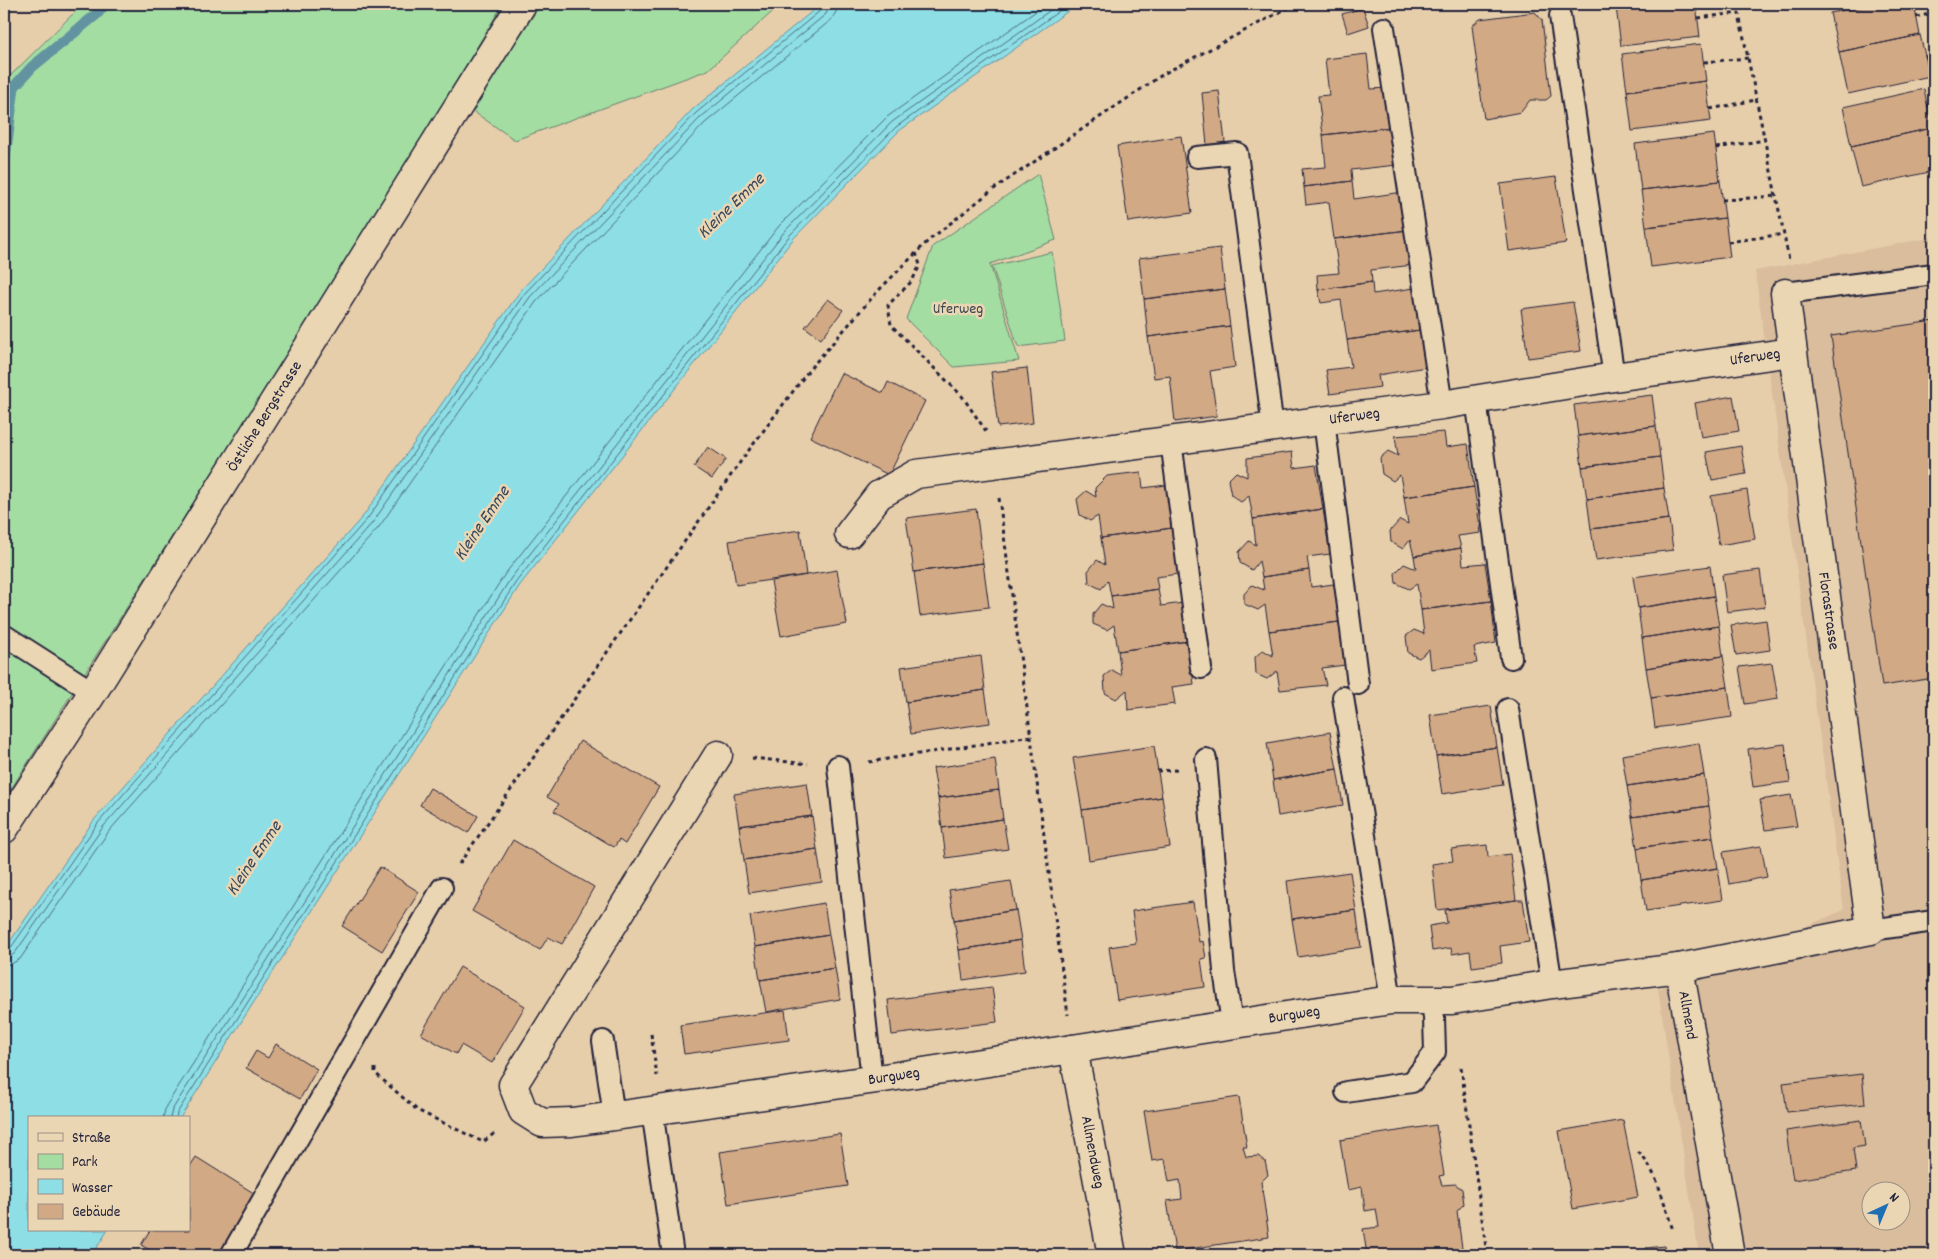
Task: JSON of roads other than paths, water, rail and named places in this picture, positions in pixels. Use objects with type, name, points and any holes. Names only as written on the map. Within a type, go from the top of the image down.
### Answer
[{"type":"street","name":"Östliche Bergstrasse","points":[[4,829],[93,692],[522,4]]},
{"type":"street","name":"Florastrasse","points":[[1790,292],[1792,352],[1871,930]]},
{"type":"street","name":"Uferweg","points":[[849,534],[879,495],[916,474],[1442,405],[1614,377],[1792,352]]},
{"type":"street","name":"Burgweg","points":[[718,755],[513,1085],[524,1111],[542,1123],[572,1122],[872,1080],[1390,1000],[1452,1000],[1552,984],[1679,968]]},
{"type":"street","name":"Allmend","points":[[1730,1255],[1679,968],[1871,930]]},
{"type":"street","name":"Allmendweg","points":[[1073,1050],[1112,1255]]},
{"type":"lane","points":[[1560,16],[1614,377]]},
{"type":"lane","points":[[1384,28],[1442,405]]},
{"type":"lane","points":[[1198,157],[1237,153],[1273,428]]},
{"type":"lane","points":[[1790,292],[1934,274]]},
{"type":"lane","points":[[1476,399],[1512,658]]},
{"type":"lane","points":[[1324,421],[1351,691],[1390,1000]]},
{"type":"lane","points":[[1171,441],[1201,668]]},
{"type":"lane","points":[[4,635],[93,692]]},
{"type":"lane","points":[[1508,709],[1552,984]]},
{"type":"lane","points":[[1206,759],[1224,971],[1232,1023]]},
{"type":"lane","points":[[838,766],[872,1080]]},
{"type":"lane","points":[[231,1255],[442,888]]},
{"type":"lane","points":[[1871,930],[1934,922]]},
{"type":"lane","points":[[1346,1092],[1412,1082],[1435,1052],[1432,1000]]},
{"type":"lane","points":[[603,1041],[614,1116]]},
{"type":"lane","points":[[657,1109],[673,1255]]},
{"type":"water","name":"Kleine Emme","points":[[821,4],[1078,4],[899,131],[794,238],[520,585],[181,1116],[28,1116],[28,1232],[107,1232],[92,1255],[4,1255],[4,950],[94,820],[364,515],[521,290],[693,109]]},
{"type":"waterway","points":[[4,165],[14,87],[32,67],[97,14],[105,4]]}]
